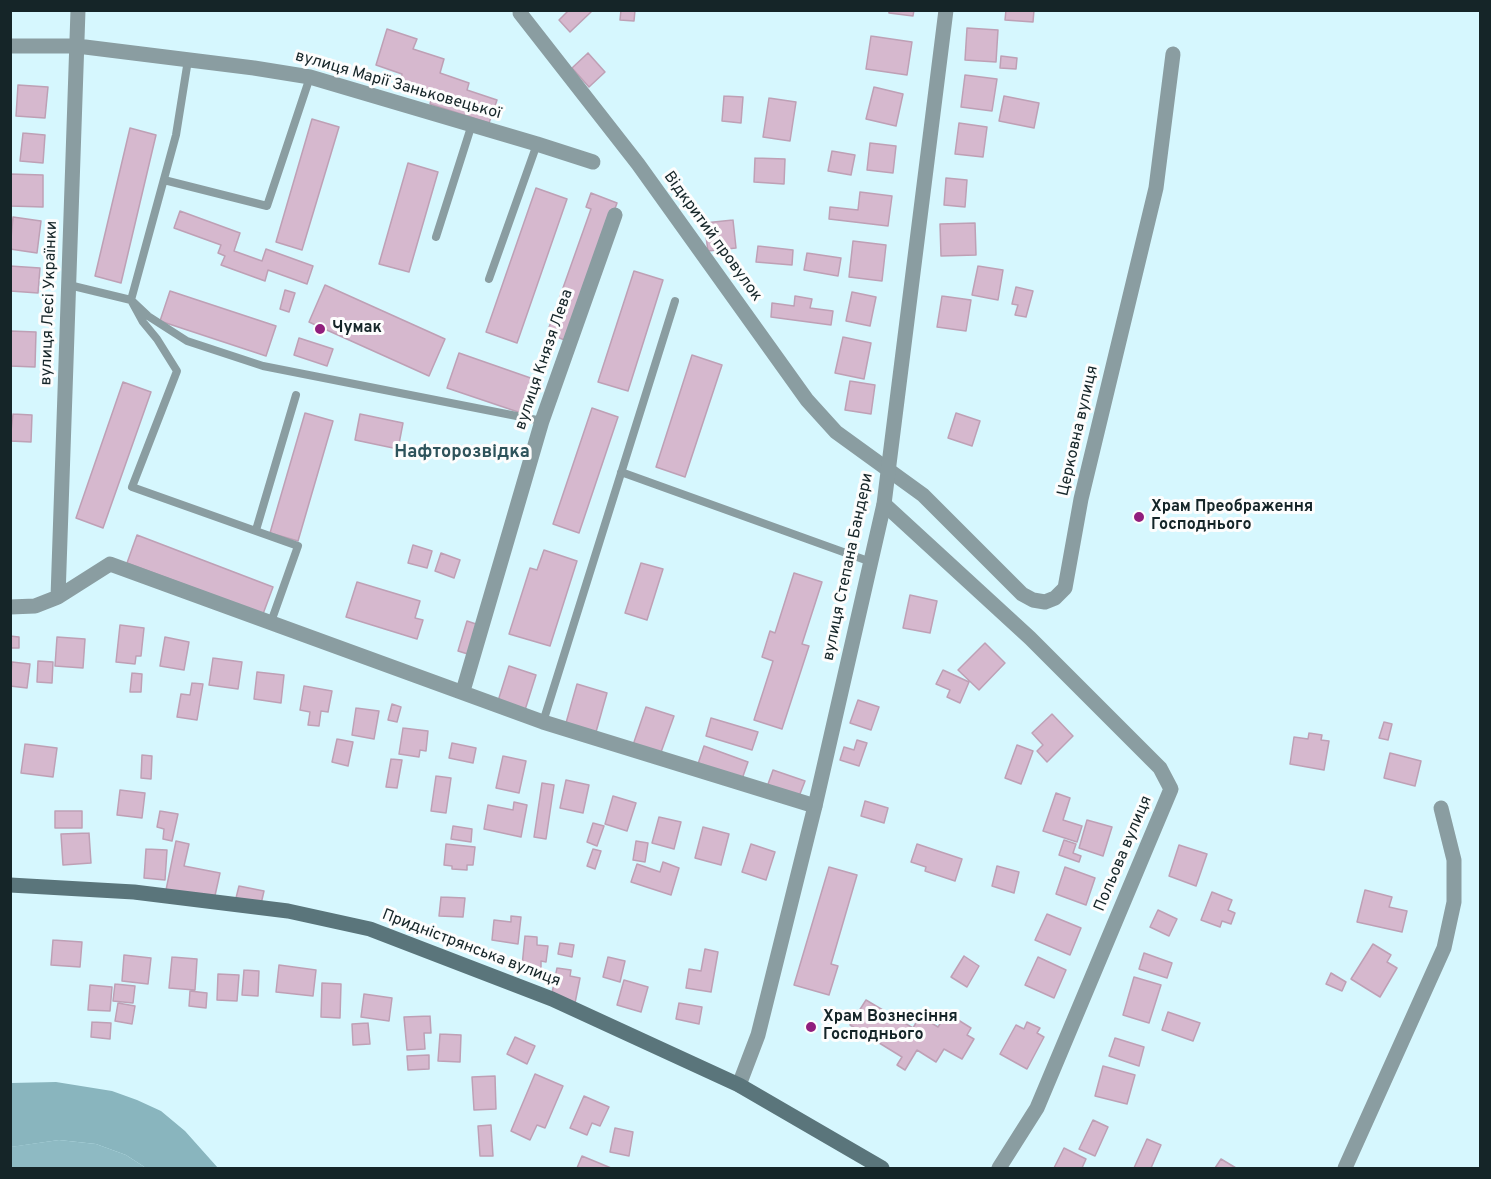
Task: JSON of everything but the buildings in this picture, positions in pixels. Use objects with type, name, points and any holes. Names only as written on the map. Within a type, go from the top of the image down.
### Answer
[{"type":"main road","name":"Придністрянська вулиця","points":[[10,885],[134,892],[288,911],[370,928],[552,999],[739,1085],[882,1168]]},
{"type":"street","name":"вулиця Лесі Українки","points":[[58,597],[78,10]]},
{"type":"street","name":"вулиця Степана Бандери","points":[[739,1085],[758,1035],[815,806],[884,504],[946,10]]},
{"type":"street","name":"Відкритий провулок","points":[[520,13],[638,164],[807,400],[836,432],[887,470]]},
{"type":"street","name":"вулиця Марії Заньковецької","points":[[10,46],[77,46],[310,77],[593,162]]},
{"type":"street","name":"Церковна вулиця","points":[[887,470],[923,495],[1022,594],[1033,600],[1045,602],[1055,598],[1065,588],[1081,499],[1156,188],[1173,54]]},
{"type":"street","name":"вулиця Князя Лева","points":[[463,691],[542,421],[615,215]]},
{"type":"street","name":"Польова вулиця","points":[[884,504],[1038,646],[1160,768],[1171,789],[1037,1108],[999,1168]]},
{"type":"street","points":[[10,607],[35,606],[58,597],[110,564],[543,722],[815,806]]},
{"type":"street","points":[[1345,1168],[1444,948],[1454,902],[1454,860],[1440,808]]},
{"type":"lane","points":[[188,60],[176,135],[131,300],[177,371],[132,487],[298,546],[271,622]]},
{"type":"lane","points":[[164,180],[267,206],[310,77]]},
{"type":"lane","points":[[436,237],[472,124]]},
{"type":"lane","points":[[489,279],[537,144]]},
{"type":"lane","points":[[69,285],[131,300],[148,316],[187,341],[263,366],[542,421]]},
{"type":"lane","points":[[543,722],[675,302]]},
{"type":"lane","points":[[256,530],[296,396]]},
{"type":"lane","points":[[621,472],[871,562]]},
{"type":"shaded area","points":[[56,1082],[112,1091],[161,1111],[185,1131],[218,1168],[146,1168],[126,1155],[96,1144],[59,1140],[11,1147],[11,1083]]},
{"type":"shaded area","points":[[59,1140],[96,1144],[126,1155],[146,1168],[11,1168],[10,1147]]},
{"type":"place","name":"Чумак","points":[[320,329]]},
{"type":"place","name":"Храм Преображення Господнього","points":[[1139,517]]},
{"type":"place","name":"Храм Вознесіння Господнього","points":[[811,1027]]},
{"type":"district","name":"Нафторозвідка","points":[[462,453]]}]
